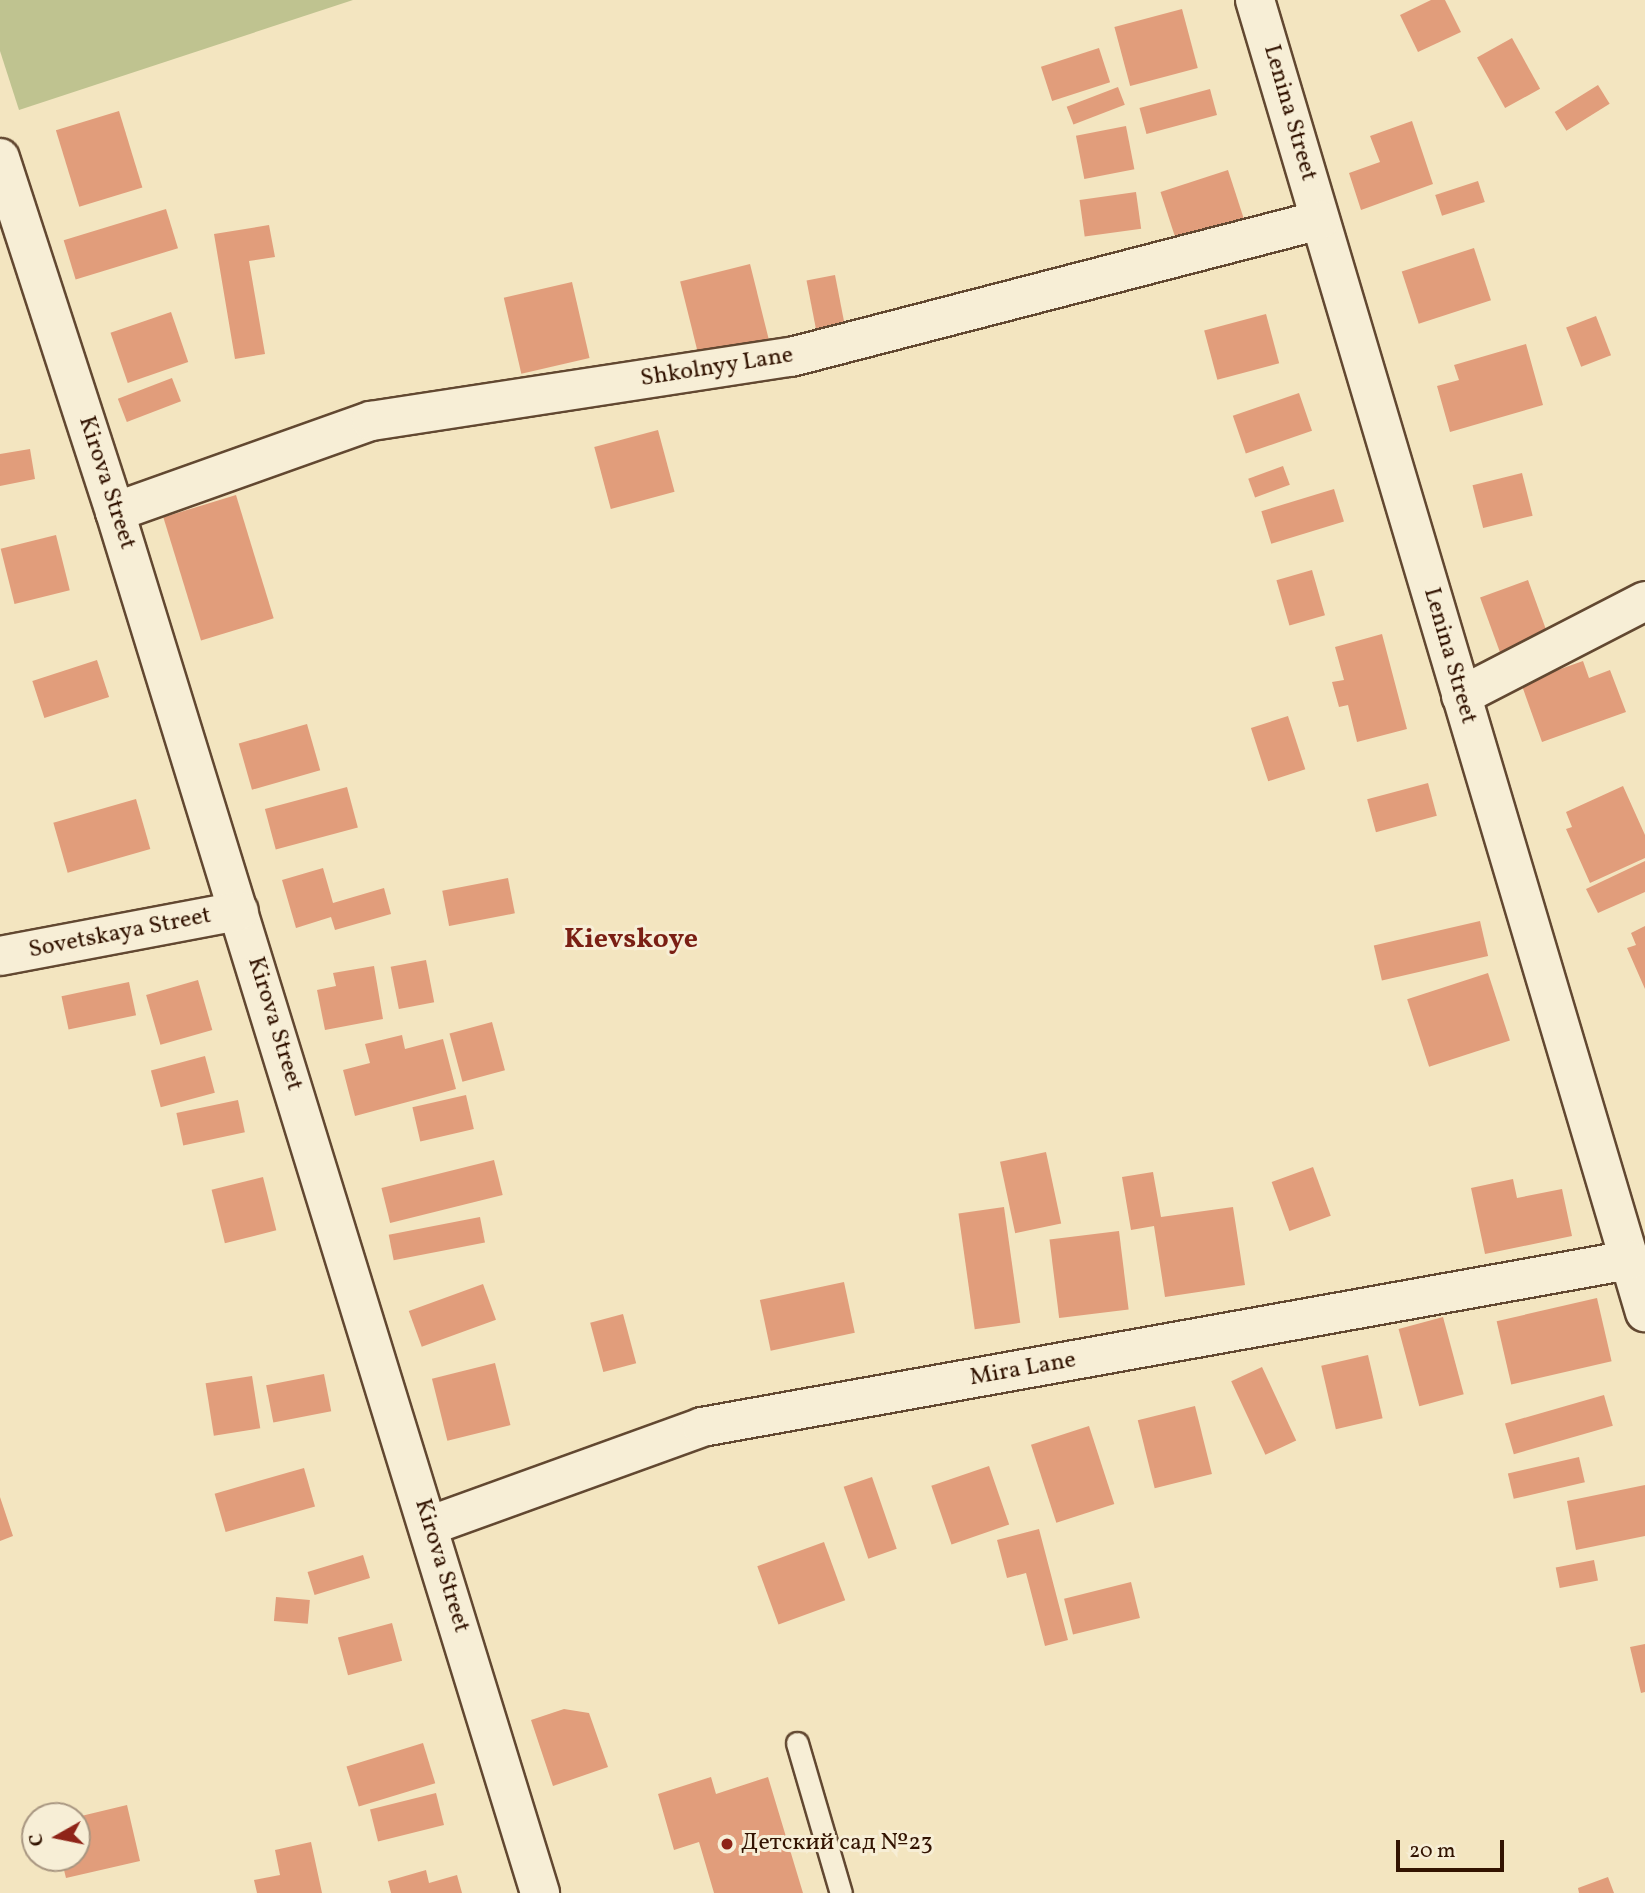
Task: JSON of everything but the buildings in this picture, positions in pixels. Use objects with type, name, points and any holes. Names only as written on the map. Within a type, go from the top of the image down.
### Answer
[{"type":"street","name":"Lenina Street","points":[[1255,0],[1645,1312]]},
{"type":"street","name":"Kirova Street","points":[[0,158],[115,512],[540,1893]]},
{"type":"street","name":"Shkolnyy Lane","points":[[115,512],[371,421],[791,357],[1320,220]]},
{"type":"street","points":[[1461,696],[1645,601]]},
{"type":"street","name":"Sovetskaya Street","points":[[0,956],[239,911]]},
{"type":"street","name":"Mira Lane","points":[[429,1526],[702,1427],[1629,1261]]},
{"type":"lane","points":[[797,1743],[841,1893]]},
{"type":"green space","points":[[0,0],[353,0],[19,110],[0,51]]},
{"type":"place","name":"Детский сад №23","points":[[727,1844]]},
{"type":"district","name":"Kievskoye","points":[[631,940]]}]
